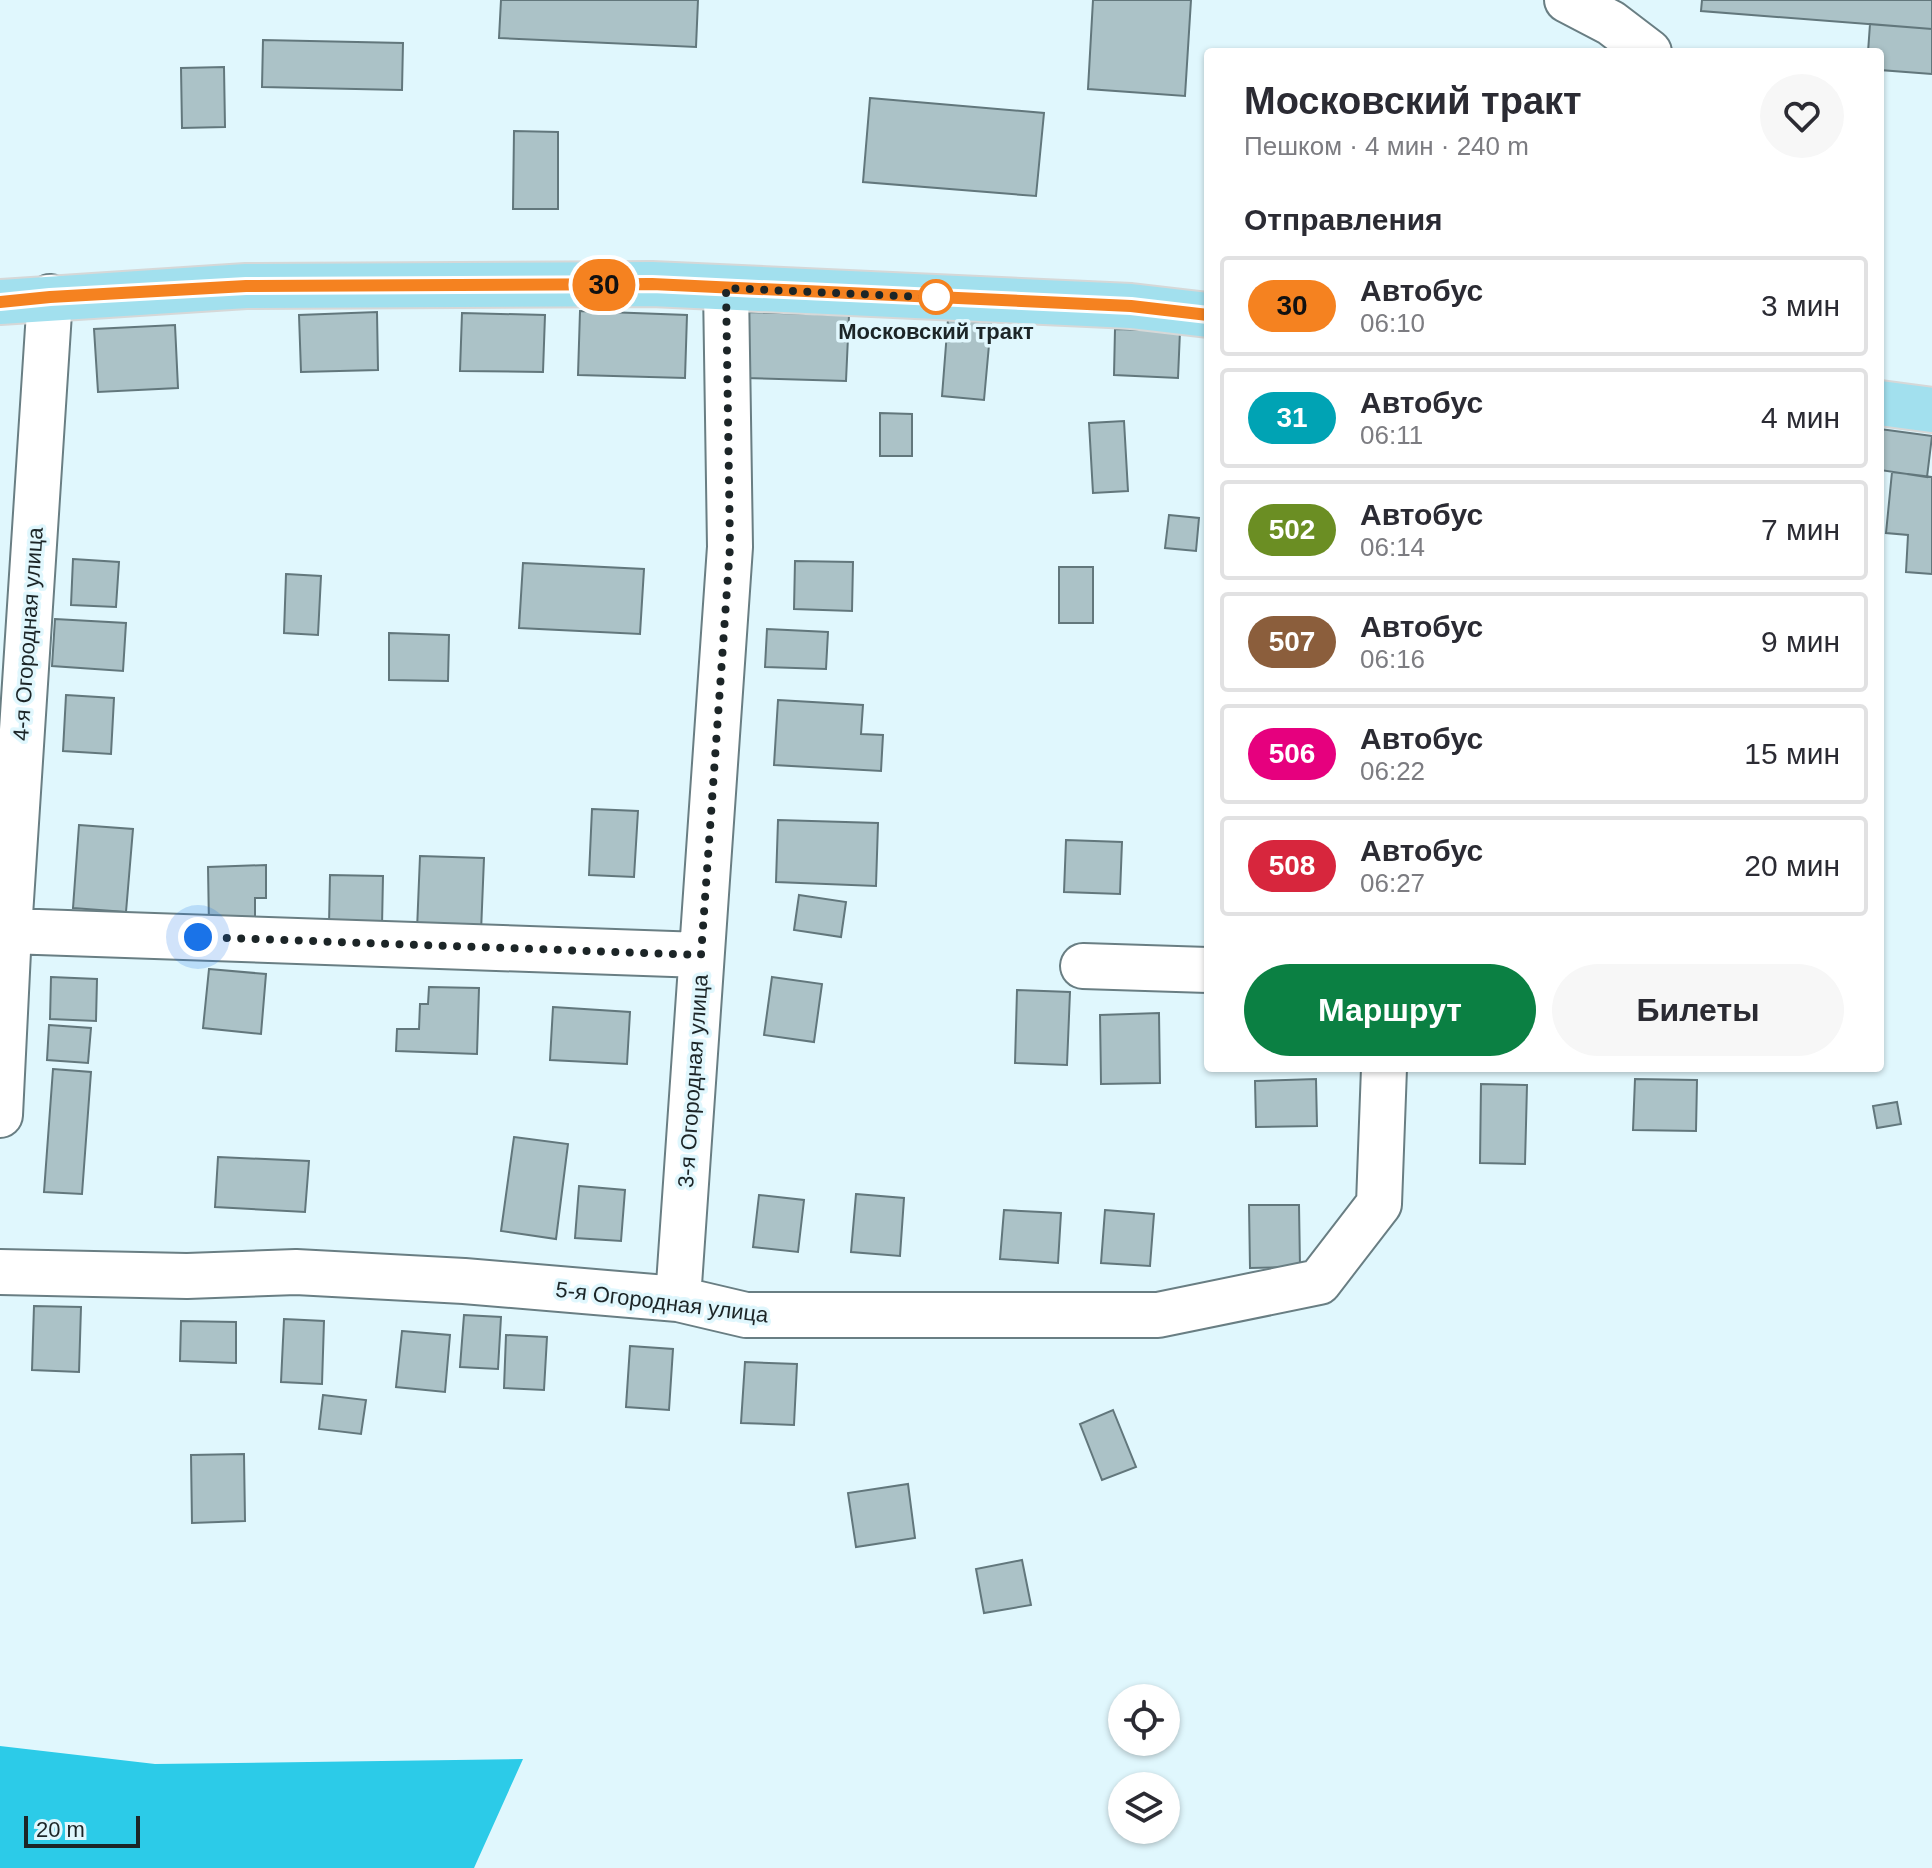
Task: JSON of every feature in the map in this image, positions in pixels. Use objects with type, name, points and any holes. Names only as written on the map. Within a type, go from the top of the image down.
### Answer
[{"type":"main road","points":[[0,302],[246,286],[652,284],[1131,306],[1204,315]]},
{"type":"main road","points":[[1884,404],[1932,410]]},
{"type":"street","points":[[1567,0],[1611,23],[1644,48]]},
{"type":"street","name":"3-я Огородная улица","points":[[678,1299],[730,547],[726,288]]},
{"type":"street","name":"4-я Огородная улица","points":[[0,1115],[50,297]]},
{"type":"street","points":[[9,931],[701,955]]},
{"type":"street","points":[[1083,966],[1204,970]]},
{"type":"street","name":"5-я Огородная улица","points":[[0,1272],[187,1276],[296,1272],[464,1281],[678,1299],[746,1315],[1158,1315],[1319,1282],[1379,1204],[1384,1072]]},
{"type":"shaded area","points":[[0,1746],[155,1764],[523,1759],[474,1868],[0,1868]]},
{"type":"building","points":[[501,0],[698,0],[696,47],[499,38]]},
{"type":"building","points":[[1093,0],[1191,0],[1185,96],[1088,89]]},
{"type":"building","points":[[1702,0],[1932,0],[1932,29],[1701,11]]},
{"type":"building","points":[[1870,24],[1932,29],[1932,74],[1884,70],[1884,48],[1868,48]]},
{"type":"building","points":[[263,40],[403,43],[402,90],[262,87]]},
{"type":"building","points":[[224,67],[225,127],[182,128],[181,68]]},
{"type":"building","points":[[870,98],[1044,113],[1036,196],[863,182]]},
{"type":"building","points":[[514,131],[558,132],[558,209],[513,209]]},
{"type":"building","points":[[580,311],[687,315],[685,378],[578,375]]},
{"type":"building","points":[[377,312],[378,370],[301,372],[299,315]]},
{"type":"building","points":[[748,312],[849,315],[846,381],[745,378]]},
{"type":"building","points":[[462,313],[545,315],[543,372],[460,371]]},
{"type":"building","points":[[948,319],[991,323],[984,400],[942,396]]},
{"type":"building","points":[[175,325],[178,388],[98,392],[94,329]]},
{"type":"building","points":[[1115,329],[1180,331],[1178,378],[1114,375]]},
{"type":"building","points":[[880,413],[912,414],[912,456],[880,456]]},
{"type":"building","points":[[1124,421],[1128,491],[1093,493],[1089,423]]},
{"type":"building","points":[[1884,430],[1932,436],[1927,477],[1884,471]]},
{"type":"building","points":[[1892,472],[1932,477],[1932,574],[1906,572],[1908,535],[1886,533]]},
{"type":"building","points":[[1169,515],[1199,518],[1196,551],[1165,548]]},
{"type":"building","points":[[73,559],[119,562],[116,607],[71,605]]},
{"type":"building","points":[[795,561],[853,562],[852,611],[794,609]]},
{"type":"building","points":[[523,563],[644,569],[640,634],[519,628]]},
{"type":"building","points":[[1059,567],[1093,567],[1093,623],[1059,623]]},
{"type":"building","points":[[286,574],[321,576],[318,635],[284,633]]},
{"type":"building","points":[[55,619],[126,623],[123,671],[52,666]]},
{"type":"building","points":[[767,629],[828,632],[826,669],[765,667]]},
{"type":"building","points":[[389,633],[449,635],[448,681],[389,680]]},
{"type":"building","points":[[66,695],[114,698],[111,754],[63,751]]},
{"type":"building","points":[[778,700],[863,705],[861,734],[883,735],[881,771],[774,765]]},
{"type":"building","points":[[592,809],[638,811],[634,877],[589,875]]},
{"type":"building","points":[[778,820],[878,823],[876,886],[776,882]]},
{"type":"building","points":[[79,825],[133,829],[126,912],[73,908]]},
{"type":"building","points":[[1066,840],[1122,842],[1120,894],[1064,892]]},
{"type":"building","points":[[420,856],[484,858],[481,932],[417,930]]},
{"type":"building","points":[[266,865],[266,898],[255,898],[255,926],[209,927],[208,867]]},
{"type":"building","points":[[330,875],[383,876],[382,926],[329,925]]},
{"type":"building","points":[[799,895],[846,902],[841,937],[794,930]]},
{"type":"building","points":[[209,969],[266,974],[261,1034],[203,1028]]},
{"type":"building","points":[[51,977],[97,979],[96,1021],[50,1019]]},
{"type":"building","points":[[772,977],[822,984],[814,1042],[764,1035]]},
{"type":"building","points":[[429,987],[479,988],[477,1054],[396,1051],[397,1029],[419,1029],[420,1004],[428,1004]]},
{"type":"building","points":[[1017,990],[1070,992],[1067,1065],[1015,1063]]},
{"type":"building","points":[[553,1007],[630,1012],[627,1064],[550,1060]]},
{"type":"building","points":[[1159,1013],[1160,1083],[1101,1084],[1100,1015]]},
{"type":"building","points":[[49,1025],[91,1028],[88,1063],[47,1060]]},
{"type":"building","points":[[53,1069],[91,1072],[82,1194],[44,1192]]},
{"type":"building","points":[[1316,1079],[1317,1126],[1256,1127],[1255,1081]]},
{"type":"building","points":[[1635,1079],[1697,1080],[1696,1131],[1633,1130]]},
{"type":"building","points":[[1481,1084],[1527,1085],[1525,1164],[1480,1163]]},
{"type":"building","points":[[1897,1102],[1901,1124],[1877,1128],[1873,1106]]},
{"type":"building","points":[[514,1137],[568,1144],[556,1239],[501,1231]]},
{"type":"building","points":[[218,1157],[309,1161],[305,1212],[215,1207]]},
{"type":"building","points":[[579,1186],[625,1190],[621,1241],[575,1238]]},
{"type":"building","points":[[856,1194],[904,1198],[900,1256],[851,1252]]},
{"type":"building","points":[[759,1195],[804,1200],[798,1252],[753,1247]]},
{"type":"building","points":[[1249,1205],[1299,1205],[1300,1267],[1250,1268]]},
{"type":"building","points":[[1004,1210],[1061,1213],[1058,1263],[1000,1259]]},
{"type":"building","points":[[1105,1210],[1154,1214],[1150,1266],[1101,1263]]},
{"type":"building","points":[[34,1306],[81,1307],[79,1372],[32,1370]]},
{"type":"building","points":[[464,1315],[501,1317],[498,1369],[460,1367]]},
{"type":"building","points":[[284,1319],[324,1321],[322,1384],[281,1382]]},
{"type":"building","points":[[181,1321],[236,1322],[236,1363],[180,1361]]},
{"type":"building","points":[[402,1331],[450,1335],[445,1392],[396,1387]]},
{"type":"building","points":[[506,1335],[547,1337],[544,1390],[504,1388]]},
{"type":"building","points":[[630,1346],[673,1349],[669,1410],[626,1407]]},
{"type":"building","points":[[745,1362],[797,1364],[794,1425],[741,1423]]},
{"type":"building","points":[[323,1395],[366,1400],[361,1434],[319,1429]]},
{"type":"building","points":[[1113,1410],[1136,1467],[1102,1480],[1080,1424]]},
{"type":"building","points":[[244,1454],[245,1521],[192,1523],[191,1455]]},
{"type":"building","points":[[908,1484],[915,1538],[856,1547],[848,1493]]},
{"type":"building","points":[[1022,1560],[1031,1605],[984,1613],[976,1569]]},
{"type":"bus line","name":"30","points":[[0,302],[246,286],[652,284],[1131,306],[1204,315]]},
{"type":"place","name":"Московский тракт","points":[[936,297]]},
{"type":"route","points":[[198,937],[701,955],[730,547],[726,288],[944,298],[936,297]]}]
